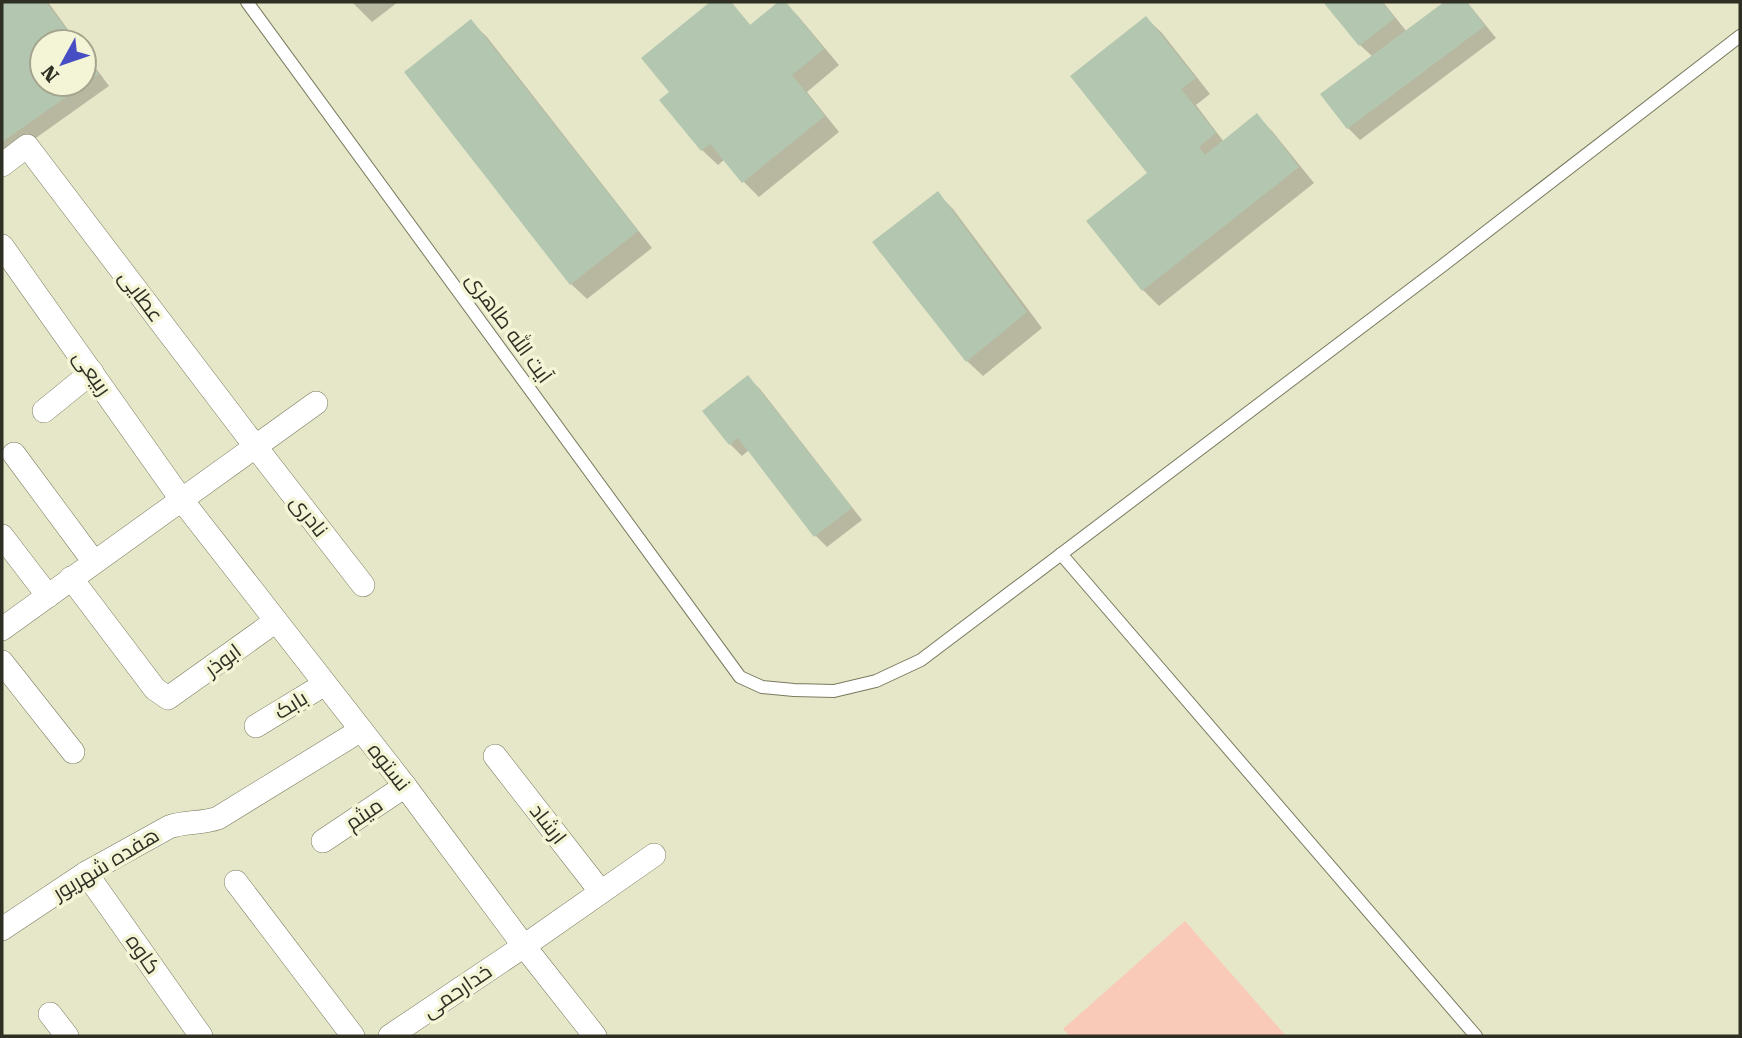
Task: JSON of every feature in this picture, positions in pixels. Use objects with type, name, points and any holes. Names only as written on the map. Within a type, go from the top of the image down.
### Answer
[{"type":"street","name":"عطایی","points":[[2,165],[27,146],[255,446]]},
{"type":"street","name":"ربیعی","points":[[2,246],[181,499]]},
{"type":"street","points":[[44,411],[92,372]]},
{"type":"street","points":[[2,629],[317,402]]},
{"type":"street","name":"نادری","points":[[255,446],[363,585]]},
{"type":"street","points":[[14,454],[94,562]]},
{"type":"street","name":"نستوه","points":[[181,499],[405,786],[595,1036]]},
{"type":"street","points":[[2,536],[48,596]]},
{"type":"street","name":"ابوذر","points":[[72,578],[155,689],[168,698],[276,621]]},
{"type":"street","points":[[2,662],[73,752]]},
{"type":"street","name":"بابک","points":[[256,726],[325,684]]},
{"type":"street","name":"هفده شهریور","points":[[2,929],[86,873],[169,827],[180,823],[204,823],[218,818],[361,730]]},
{"type":"street","name":"ارشاد","points":[[495,756],[601,892]]},
{"type":"street","name":"میثم","points":[[323,841],[405,786]]},
{"type":"street","name":"خدارحمی","points":[[390,1036],[654,855]]},
{"type":"street","name":"کاوه","points":[[86,873],[201,1036]]},
{"type":"street","points":[[236,882],[353,1036]]},
{"type":"street","points":[[50,1014],[66,1036]]},
{"type":"lane","name":"آیت الله طاهری","points":[[247,2],[740,677],[762,687],[794,690],[834,691],[876,681],[921,660],[1061,554]]},
{"type":"lane","points":[[1476,1036],[1061,554],[1442,266],[1740,36]]},
{"type":"shaded area","points":[[1185,921],[1286,1036],[1070,1036],[1063,1029]]},
{"type":"building","points":[[2,2],[46,2],[66,28],[28,28],[28,98],[65,98],[2,142]]},
{"type":"building","points":[[710,2],[731,2],[750,25],[778,2],[786,2],[824,49],[792,75],[825,116],[742,183],[710,144],[701,151],[659,100],[669,92],[641,58]]},
{"type":"building","points":[[1323,2],[1382,2],[1395,18],[1359,46]]},
{"type":"building","points":[[1444,2],[1467,2],[1485,26],[1347,129],[1320,94]]},
{"type":"building","points":[[1146,16],[1196,78],[1181,89],[1216,133],[1199,147],[1205,155],[1257,113],[1299,167],[1142,291],[1086,221],[1147,173],[1070,76]]},
{"type":"building","points":[[471,19],[638,231],[570,285],[404,72]]},
{"type":"building","points":[[938,191],[1027,312],[966,362],[872,242]]},
{"type":"building","points":[[748,375],[852,508],[814,537],[738,438],[729,445],[702,411]]}]
